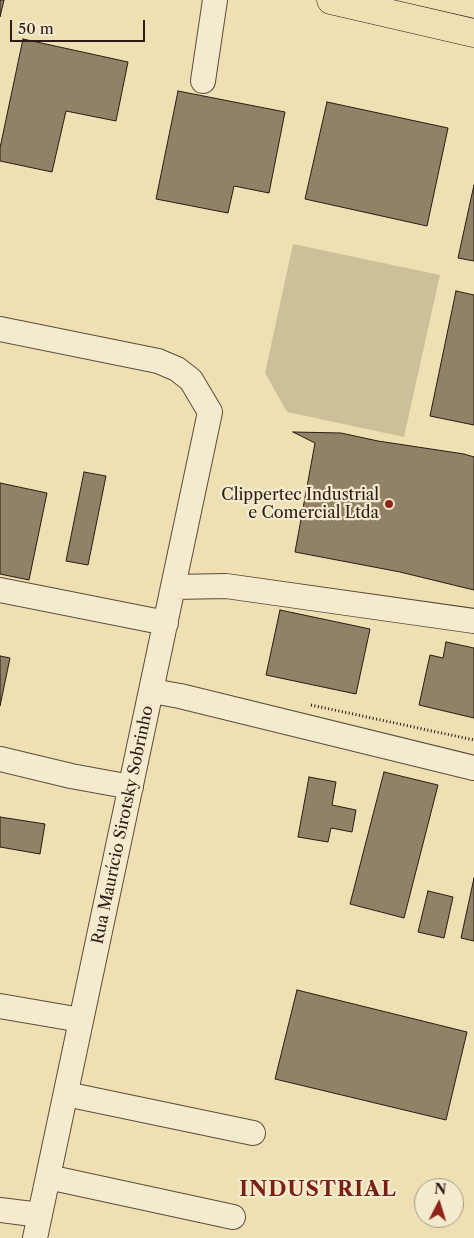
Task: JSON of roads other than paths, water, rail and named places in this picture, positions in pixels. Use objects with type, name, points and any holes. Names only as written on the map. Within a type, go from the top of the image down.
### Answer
[{"type":"main road","points":[[331,0],[474,33]]},
{"type":"street","points":[[202,81],[215,0]]},
{"type":"street","name":"Rua Maurício Sirotsky Sobrinho","points":[[0,329],[158,361],[177,369],[191,380],[210,412],[35,1238]]},
{"type":"street","points":[[174,587],[226,586],[474,620]]},
{"type":"street","points":[[0,590],[166,623]]},
{"type":"street","points":[[152,691],[180,696],[474,768]]},
{"type":"street","points":[[0,759],[71,776],[131,787]]},
{"type":"street","points":[[0,1006],[81,1020]]},
{"type":"street","points":[[66,1094],[253,1133]]},
{"type":"street","points":[[48,1177],[233,1218]]},
{"type":"street","points":[[0,1210],[40,1215]]},
{"type":"place","name":"Clippertec Industrial e Comercial Ltda","points":[[389,504]]},
{"type":"district","name":"INDUSTRIAL","points":[[318,1190]]}]
